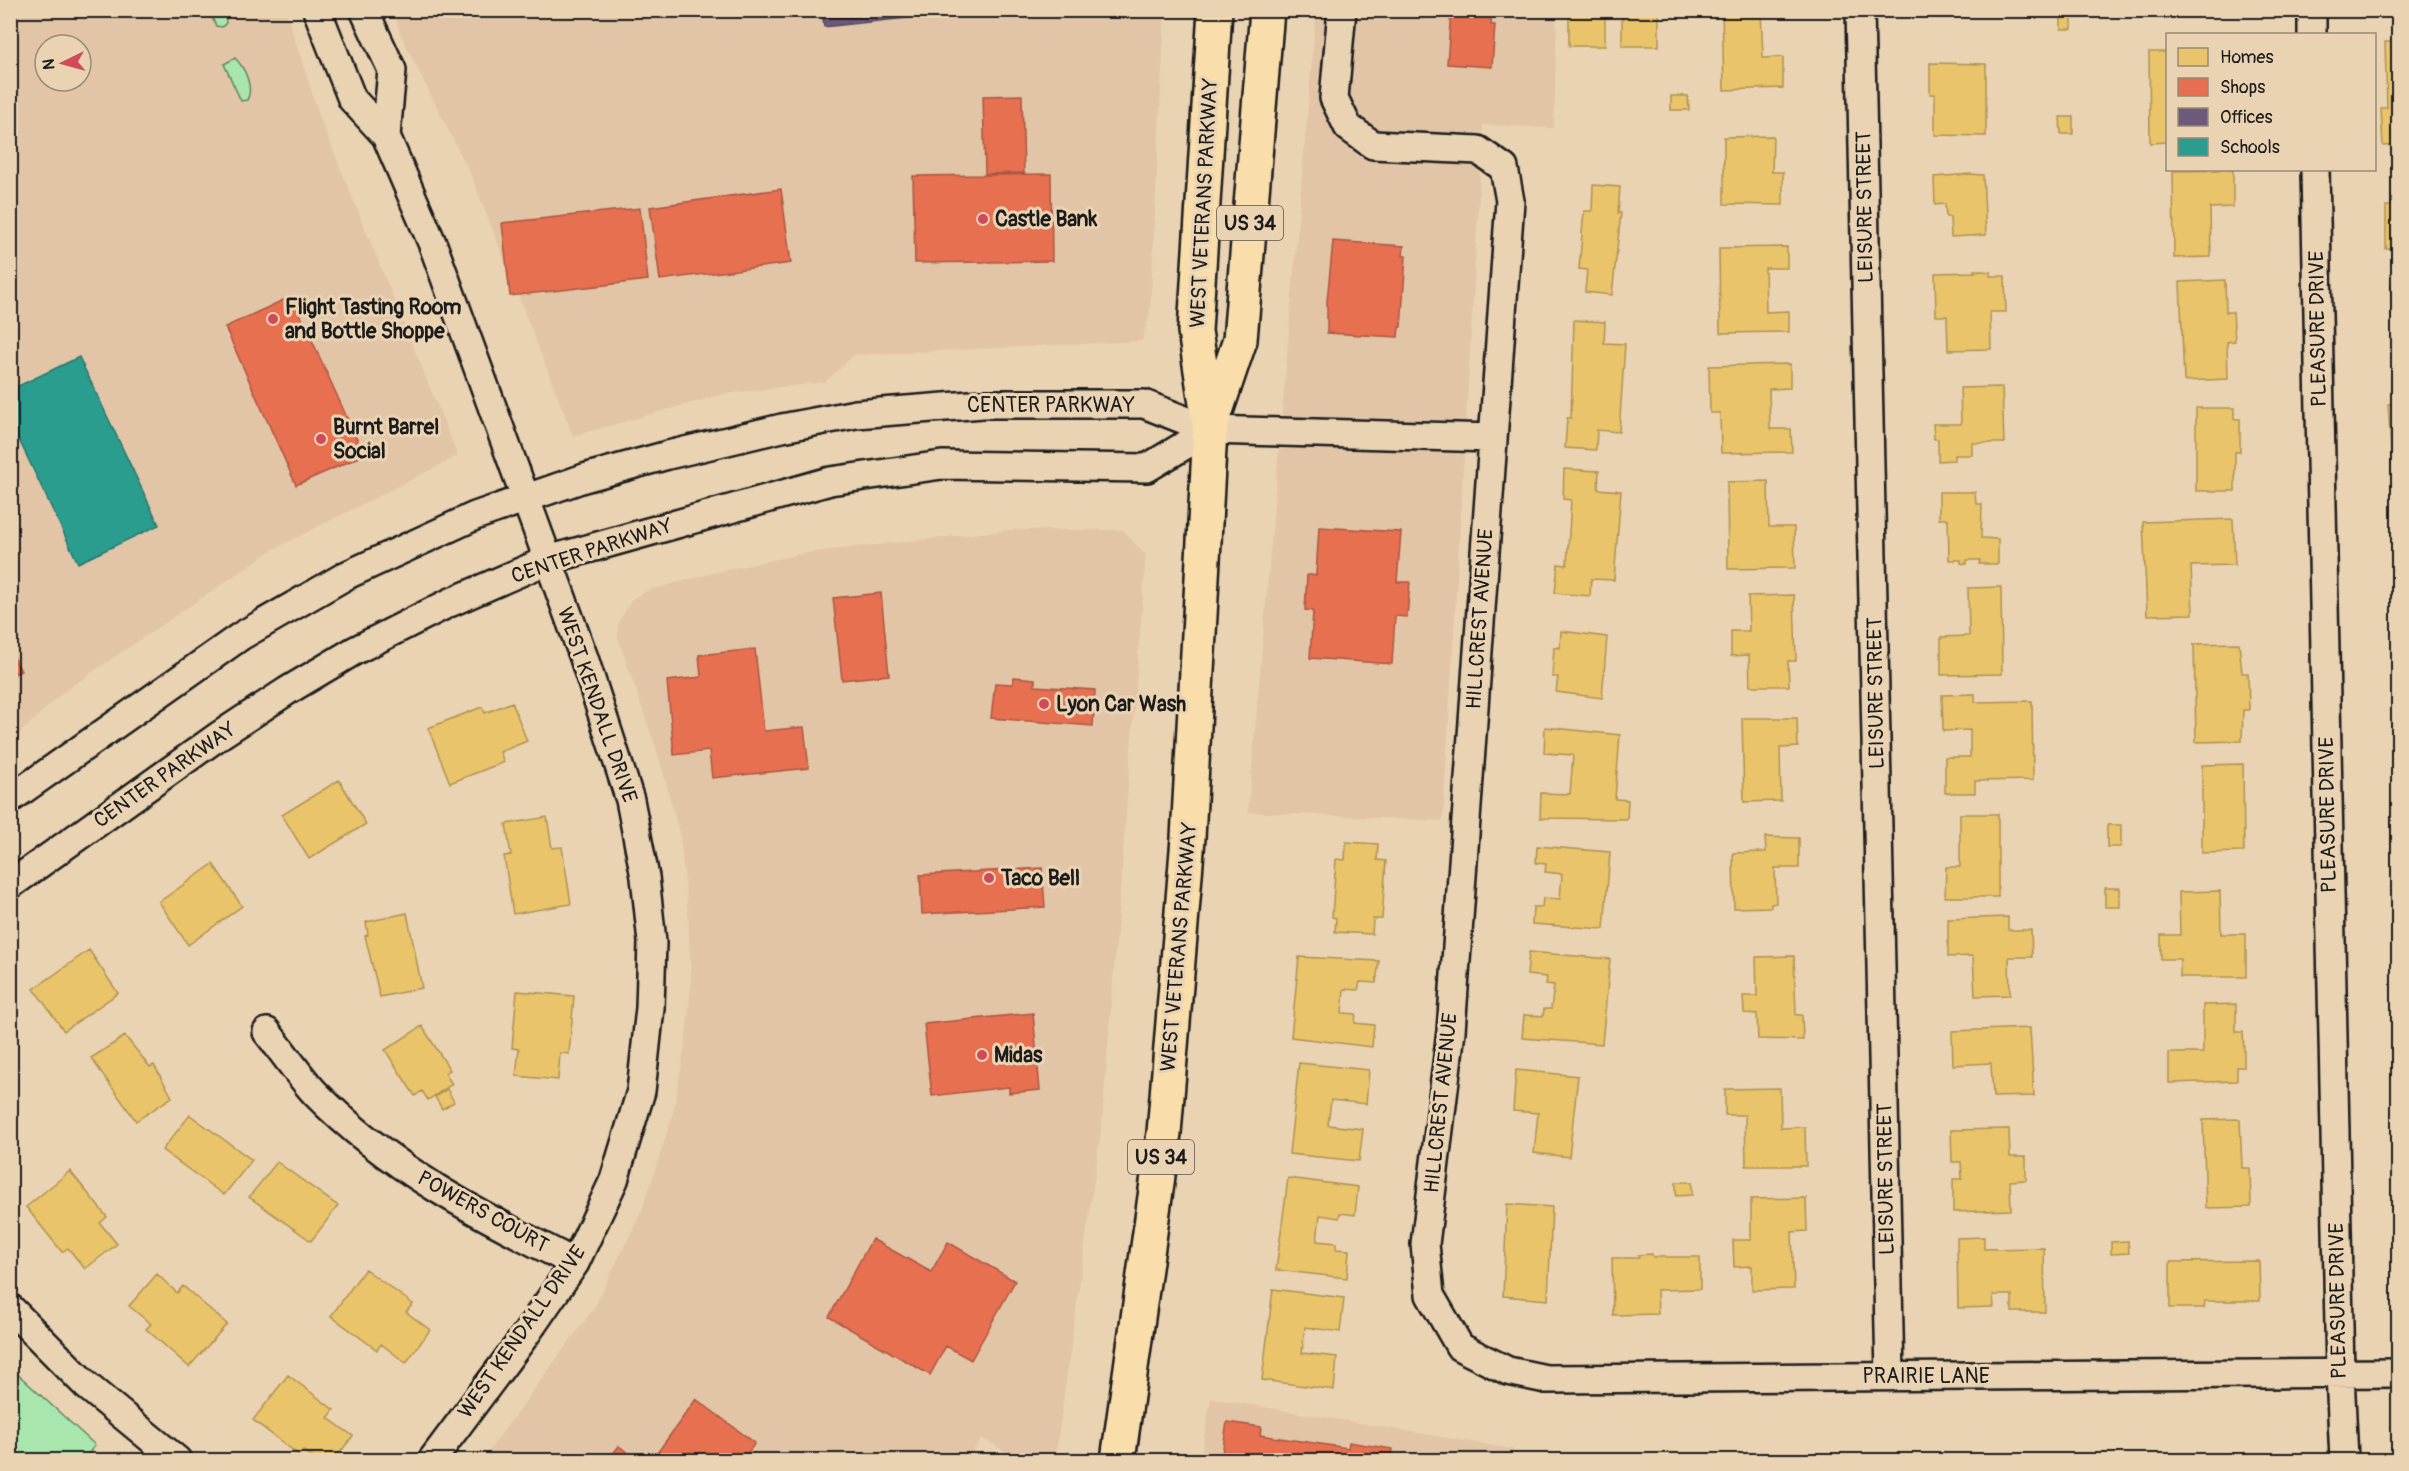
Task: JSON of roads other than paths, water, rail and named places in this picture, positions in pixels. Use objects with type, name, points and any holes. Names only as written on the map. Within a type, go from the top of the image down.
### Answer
[{"type":"main road","name":"WEST VETERANS PARKWAY","points":[[1118,1461],[1165,1121],[1188,838],[1210,430],[1195,331],[1215,10]]},
{"type":"main road","name":"WEST VETERANS PARKWAY","points":[[1210,430],[1240,340],[1267,10]]},
{"type":"street","name":"WEST KENDALL DRIVE","points":[[317,10],[352,99],[386,136],[433,245],[615,746],[630,800],[645,877],[652,942],[650,1008],[641,1091],[614,1180],[575,1263],[524,1338],[432,1461]]},
{"type":"street","name":"WEST KENDALL DRIVE","points":[[364,10],[392,70],[386,136]]},
{"type":"street","name":"HILLCREST AVENUE","points":[[1342,10],[1334,98],[1348,127],[1373,145],[1478,150],[1504,168],[1510,201],[1451,1031],[1425,1244],[1430,1295],[1460,1347]]},
{"type":"street","name":"LEISURE STREET","points":[[1860,10],[1890,1376]]},
{"type":"street","points":[[2312,10],[2312,33]]},
{"type":"street","name":"PLEASURE DRIVE","points":[[2315,171],[2340,1374],[2344,1461]]},
{"type":"street","name":"CENTER PARKWAY","points":[[10,799],[241,636],[347,575],[475,516],[525,498],[668,455],[782,428],[856,414],[983,404],[1143,404],[1210,430],[1493,438]]},
{"type":"street","name":"CENTER PARKWAY","points":[[10,885],[219,735],[287,691],[354,651],[449,603],[548,560],[830,482],[942,465],[1147,468],[1210,430]]},
{"type":"street","name":"POWERS COURT","points":[[267,1032],[315,1092],[376,1148],[446,1196],[575,1263]]},
{"type":"street","points":[[10,1308],[87,1386],[177,1461]]},
{"type":"street","name":"PRAIRIE LANE","points":[[1460,1347],[1508,1371],[1546,1379],[2398,1372]]},
{"type":"place","name":"Castle Bank","points":[[983,219]]},
{"type":"place","name":"Flight Tasting Room and Bottle Shoppe","points":[[273,319]]},
{"type":"place","name":"Burnt Barrel Social","points":[[321,439]]},
{"type":"place","name":"Lyon Car Wash","points":[[1044,704]]},
{"type":"place","name":"Taco Bell","points":[[989,878]]},
{"type":"place","name":"Midas","points":[[982,1055]]}]
